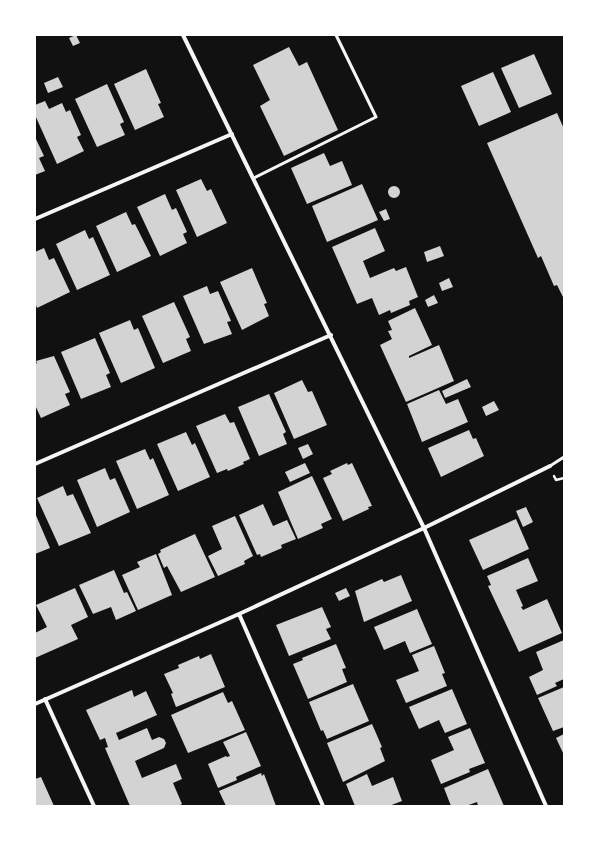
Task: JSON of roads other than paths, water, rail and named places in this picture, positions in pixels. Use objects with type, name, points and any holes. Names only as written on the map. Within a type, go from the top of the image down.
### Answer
[{"type":"street","points":[[183,35],[331,335],[424,528],[546,806]]},
{"type":"street","points":[[35,219],[232,134]]},
{"type":"street","points":[[35,464],[331,335]]},
{"type":"street","points":[[35,704],[239,614],[424,528],[550,466]]},
{"type":"street","points":[[239,614],[323,806]]},
{"type":"street","points":[[46,699],[94,806]]},
{"type":"lane","points":[[254,178],[376,117],[336,35]]},
{"type":"lane","points":[[550,466],[564,457]]}]
